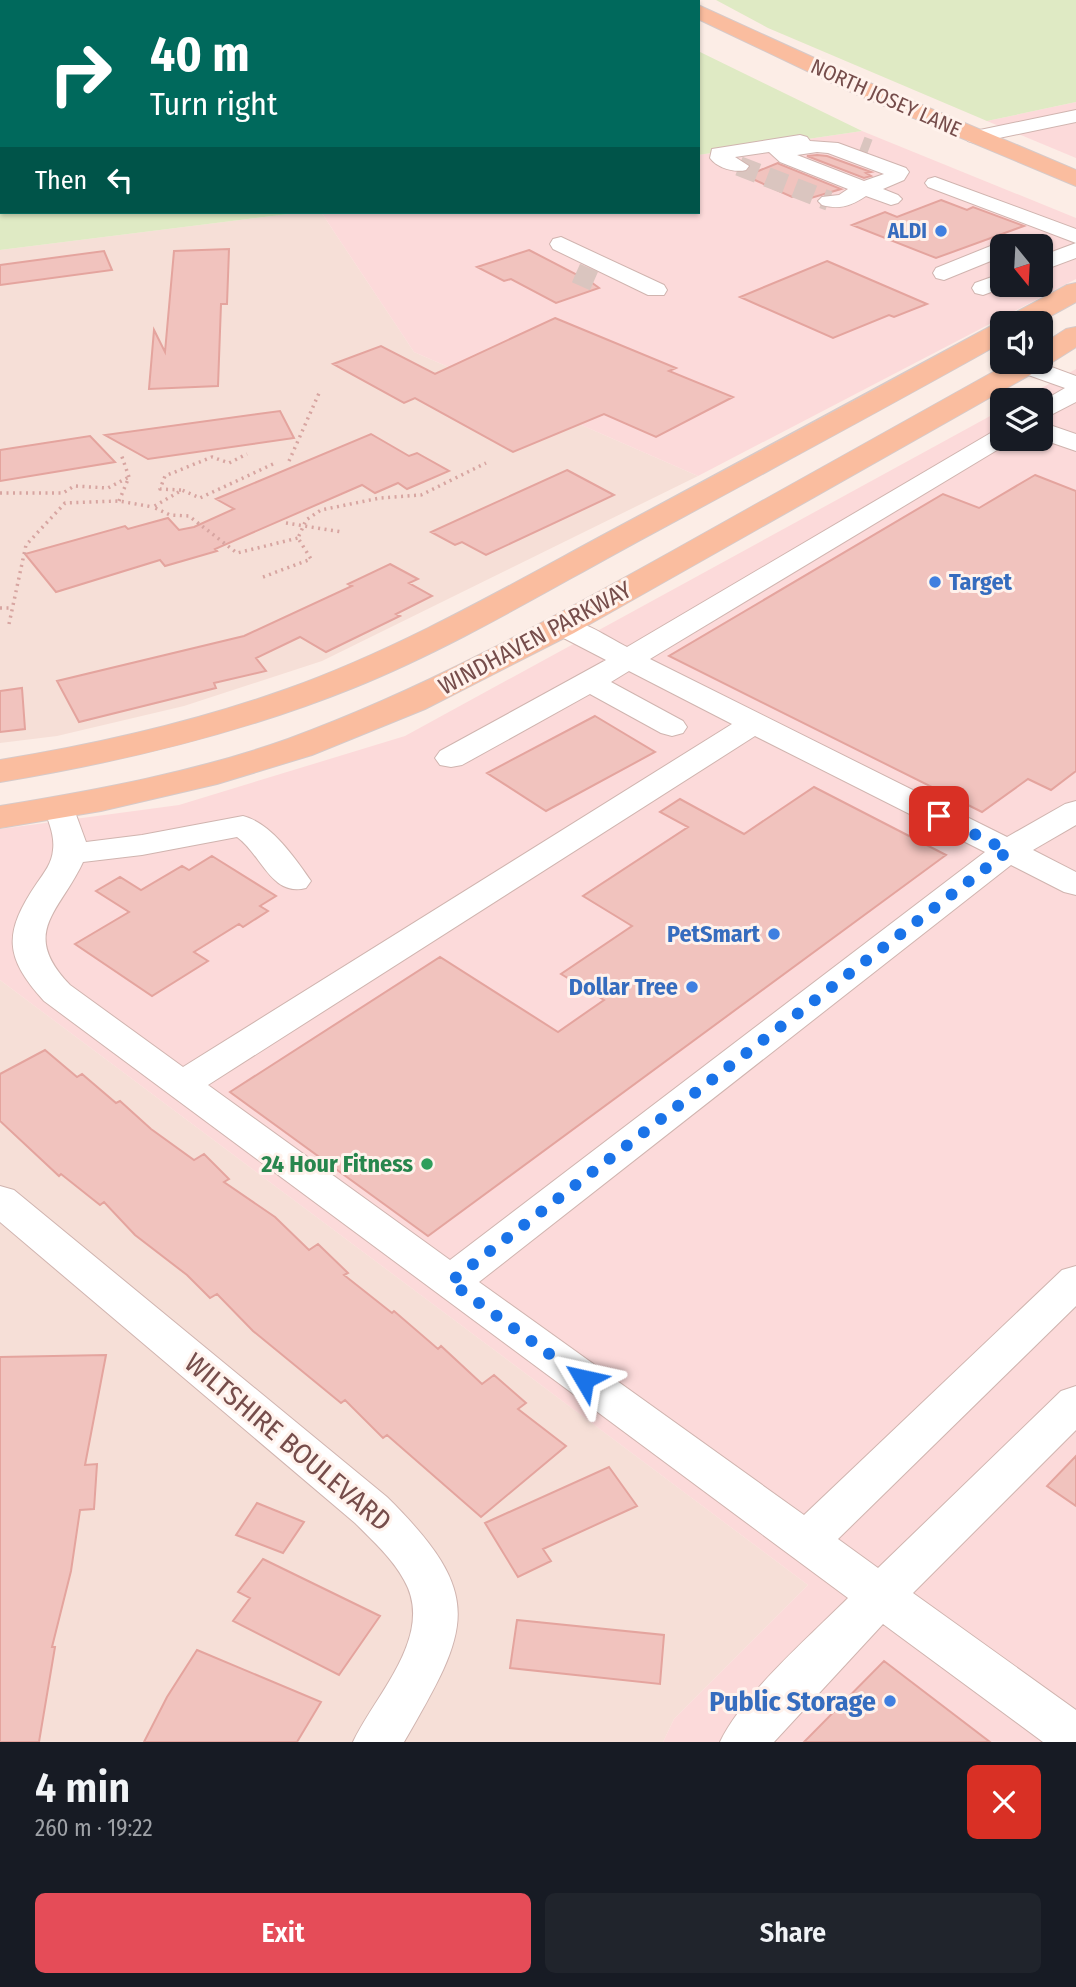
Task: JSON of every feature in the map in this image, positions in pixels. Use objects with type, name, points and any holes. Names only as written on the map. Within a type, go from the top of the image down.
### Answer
[{"type":"main road","name":"NORTH JOSEY LANE","points":[[700,12],[857,86],[1076,179]]},
{"type":"main road","name":"NORTH JOSEY LANE","points":[[700,34],[909,132]]},
{"type":"main road","name":"NORTH JOSEY LANE","points":[[947,148],[1076,199]]},
{"type":"main road","points":[[1038,311],[1076,290]]},
{"type":"main road","name":"WINDHAVEN PARKWAY","points":[[1053,349],[1076,335]]},
{"type":"main road","name":"WINDHAVEN PARKWAY","points":[[0,771],[52,763],[142,742],[279,703],[374,666],[505,600],[836,424],[990,338]]},
{"type":"main road","name":"WINDHAVEN PARKWAY","points":[[0,817],[60,808],[204,776],[299,747],[413,702],[562,626],[1012,374]]},
{"type":"main road","points":[[836,424],[887,444]]},
{"type":"main road","points":[[505,600],[562,626]]},
{"type":"street","points":[[975,137],[1076,116]]},
{"type":"street","points":[[739,166],[720,158],[719,153],[837,138],[905,162],[911,167],[899,172],[897,176],[863,189],[844,201],[829,201]]},
{"type":"street","points":[[891,200],[787,158],[779,151],[831,147],[899,172]]},
{"type":"street","points":[[935,183],[1076,236]]},
{"type":"street","points":[[1037,234],[1054,227]]},
{"type":"street","points":[[561,244],[587,271],[610,284],[630,277],[656,290]]},
{"type":"street","points":[[1054,259],[1076,250]]},
{"type":"street","points":[[944,273],[990,254]]},
{"type":"street","points":[[1053,372],[1076,384]]},
{"type":"street","points":[[1053,406],[1076,392]]},
{"type":"street","points":[[1053,434],[1076,443]]},
{"type":"street","points":[[451,758],[589,682],[990,444]]},
{"type":"street","points":[[562,626],[1076,885]]},
{"type":"street","points":[[589,682],[672,727]]},
{"type":"street","points":[[181,1085],[754,723]]},
{"type":"street","points":[[60,808],[69,835],[69,854],[29,925],[27,943],[30,960],[39,975],[57,993],[1076,1738]]},
{"type":"street","points":[[450,1282],[1008,851],[1076,811]]},
{"type":"street","points":[[69,854],[142,845],[243,826],[254,834],[294,881]]},
{"type":"street","name":"WILTSHIRE BOULEVARD","points":[[3,1208],[371,1510],[416,1556],[437,1601],[437,1623],[431,1649],[423,1666],[378,1742]]},
{"type":"street","points":[[807,1541],[1076,1281]]},
{"type":"street","points":[[745,1742],[767,1714],[880,1595],[1076,1403]]},
{"type":"path","points":[[289,461],[320,391]]},
{"type":"path","points":[[119,501],[129,477],[121,454]]},
{"type":"path","points":[[247,454],[229,463],[212,457],[165,476],[160,489],[182,489],[200,498],[273,464]]},
{"type":"path","points":[[263,577],[311,559],[298,538],[302,525],[321,510],[410,494],[421,495],[486,463]]},
{"type":"path","points":[[0,493],[63,493],[74,486],[108,488],[129,477]]},
{"type":"path","points":[[153,507],[182,489]]},
{"type":"path","points":[[9,624],[26,545],[65,503],[119,501],[153,507],[170,515],[189,516],[237,553],[298,538]]},
{"type":"path","points":[[286,523],[342,532]]},
{"type":"path","points":[[0,608],[13,608]]},
{"type":"shaded area","points":[[1076,102],[1076,158],[987,121]]},
{"type":"shaded area","points":[[862,131],[1076,218],[1076,279],[1054,290],[1054,234],[990,234],[990,298],[1040,298],[1015,311],[990,311],[990,324],[698,476],[414,352],[322,214],[700,214],[700,155]]},
{"type":"shaded area","points":[[289,214],[322,214],[414,352],[698,476],[322,661],[184,706],[57,736],[0,743],[0,250]]},
{"type":"shaded area","points":[[1076,369],[1076,1742],[663,1742],[674,1719],[808,1585],[0,980],[0,829],[179,805],[405,736],[990,416],[990,451],[1053,451],[1053,388],[1042,388]]},
{"type":"shaded area","points":[[0,980],[808,1585],[674,1719],[663,1742],[0,1742]]},
{"type":"green space","points":[[716,0],[1076,0],[1076,102],[987,121],[768,28]]},
{"type":"green space","points":[[700,52],[862,131],[700,155]]},
{"type":"green space","points":[[0,214],[289,214],[0,250]]},
{"type":"building","points":[[817,155],[871,172],[866,173],[871,176],[864,178],[807,156]]},
{"type":"building","points":[[778,163],[841,189],[811,198],[801,194],[792,197],[746,176]]},
{"type":"building","name":"ALDI","points":[[941,200],[967,210],[973,207],[1024,226],[1002,234],[990,234],[990,238],[936,258],[852,225],[885,212],[897,217]]},
{"type":"building","points":[[229,249],[227,304],[221,304],[218,386],[149,389],[154,330],[165,352],[174,251]]},
{"type":"building","points":[[529,250],[599,288],[556,303],[511,279],[504,281],[477,267]]},
{"type":"building","points":[[104,251],[112,270],[0,285],[0,265]]},
{"type":"building","points":[[827,261],[927,304],[894,317],[889,315],[833,338],[740,297]]},
{"type":"building","points":[[555,318],[676,368],[669,371],[733,397],[656,437],[604,414],[513,452],[415,398],[404,403],[333,364],[381,346],[435,374]]},
{"type":"building","points":[[280,411],[294,438],[148,459],[105,435]]},
{"type":"building","points":[[371,434],[409,456],[417,453],[449,471],[407,489],[398,483],[375,493],[362,485],[215,549],[217,551],[165,566],[160,560],[56,592],[25,554],[125,526],[128,529],[168,518],[179,530],[194,527],[234,509],[216,499]]},
{"type":"building","points":[[90,436],[115,462],[0,481],[0,450]]},
{"type":"building","points":[[567,470],[614,495],[486,555],[462,542],[455,545],[431,532]]},
{"type":"building","name":"Target","points":[[1035,475],[1076,491],[1076,771],[1051,790],[1028,779],[982,812],[669,656],[943,494],[979,508]]},
{"type":"building","points":[[390,564],[418,579],[409,583],[432,596],[396,614],[400,616],[326,652],[300,637],[256,658],[266,671],[214,683],[216,688],[79,722],[57,681],[244,636],[352,586],[348,584]]},
{"type":"building","points":[[22,688],[25,729],[0,732],[0,691]]},
{"type":"building","points":[[595,716],[655,752],[546,811],[487,773]]},
{"type":"building","points":[[814,787],[946,855],[428,1236],[230,1092],[440,957],[558,1032],[604,1000],[561,974],[632,926],[583,896],[688,827],[660,812],[680,799],[744,834]]},
{"type":"building","points":[[212,856],[276,896],[260,906],[268,911],[243,927],[239,924],[194,952],[208,961],[152,996],[75,944],[129,912],[96,891],[120,877],[141,890],[182,866],[189,870]]},
{"type":"building","points":[[45,1050],[77,1077],[82,1074],[116,1103],[120,1101],[151,1129],[194,1160],[204,1154],[229,1179],[224,1182],[275,1217],[309,1250],[318,1244],[348,1273],[344,1275],[392,1313],[394,1311],[438,1349],[441,1346],[482,1384],[494,1375],[526,1403],[518,1409],[566,1446],[481,1517],[387,1435],[383,1438],[345,1400],[341,1403],[253,1331],[217,1294],[210,1298],[187,1275],[135,1235],[104,1202],[100,1205],[61,1174],[59,1176],[0,1121],[0,1074]]},
{"type":"building","points":[[106,1355],[85,1465],[97,1464],[94,1509],[80,1510],[71,1571],[52,1647],[55,1647],[39,1742],[0,1742],[0,1357]]},
{"type":"building","points":[[1076,1456],[1076,1506],[1047,1486]]},
{"type":"building","points":[[609,1467],[637,1506],[543,1549],[551,1561],[518,1577],[485,1523]]},
{"type":"building","points":[[257,1503],[304,1522],[283,1553],[236,1535]]},
{"type":"building","points":[[263,1559],[380,1616],[339,1675],[233,1621],[250,1598],[238,1592]]},
{"type":"building","points":[[517,1620],[664,1635],[660,1684],[510,1668]]},
{"type":"building","points":[[197,1650],[321,1702],[297,1742],[144,1742],[167,1697]]},
{"type":"building","name":"Public Storage","points":[[884,1661],[990,1742],[804,1742]]},
{"type":"tunnel","points":[[861,146],[869,149]]},
{"type":"tunnel","points":[[739,166],[829,201]]},
{"type":"tunnel","points":[[576,273],[594,281]]},
{"type":"place","name":"ALDI","points":[[941,231]]},
{"type":"place","name":"Target","points":[[935,582]]},
{"type":"place","name":"PetSmart","points":[[774,934]]},
{"type":"place","name":"Dollar Tree","points":[[692,987]]},
{"type":"place","name":"24 Hour Fitness","points":[[427,1164]]},
{"type":"place","name":"Public Storage","points":[[890,1701]]},
{"type":"route","points":[[584,1379],[450,1282],[1008,851],[939,816]]}]
